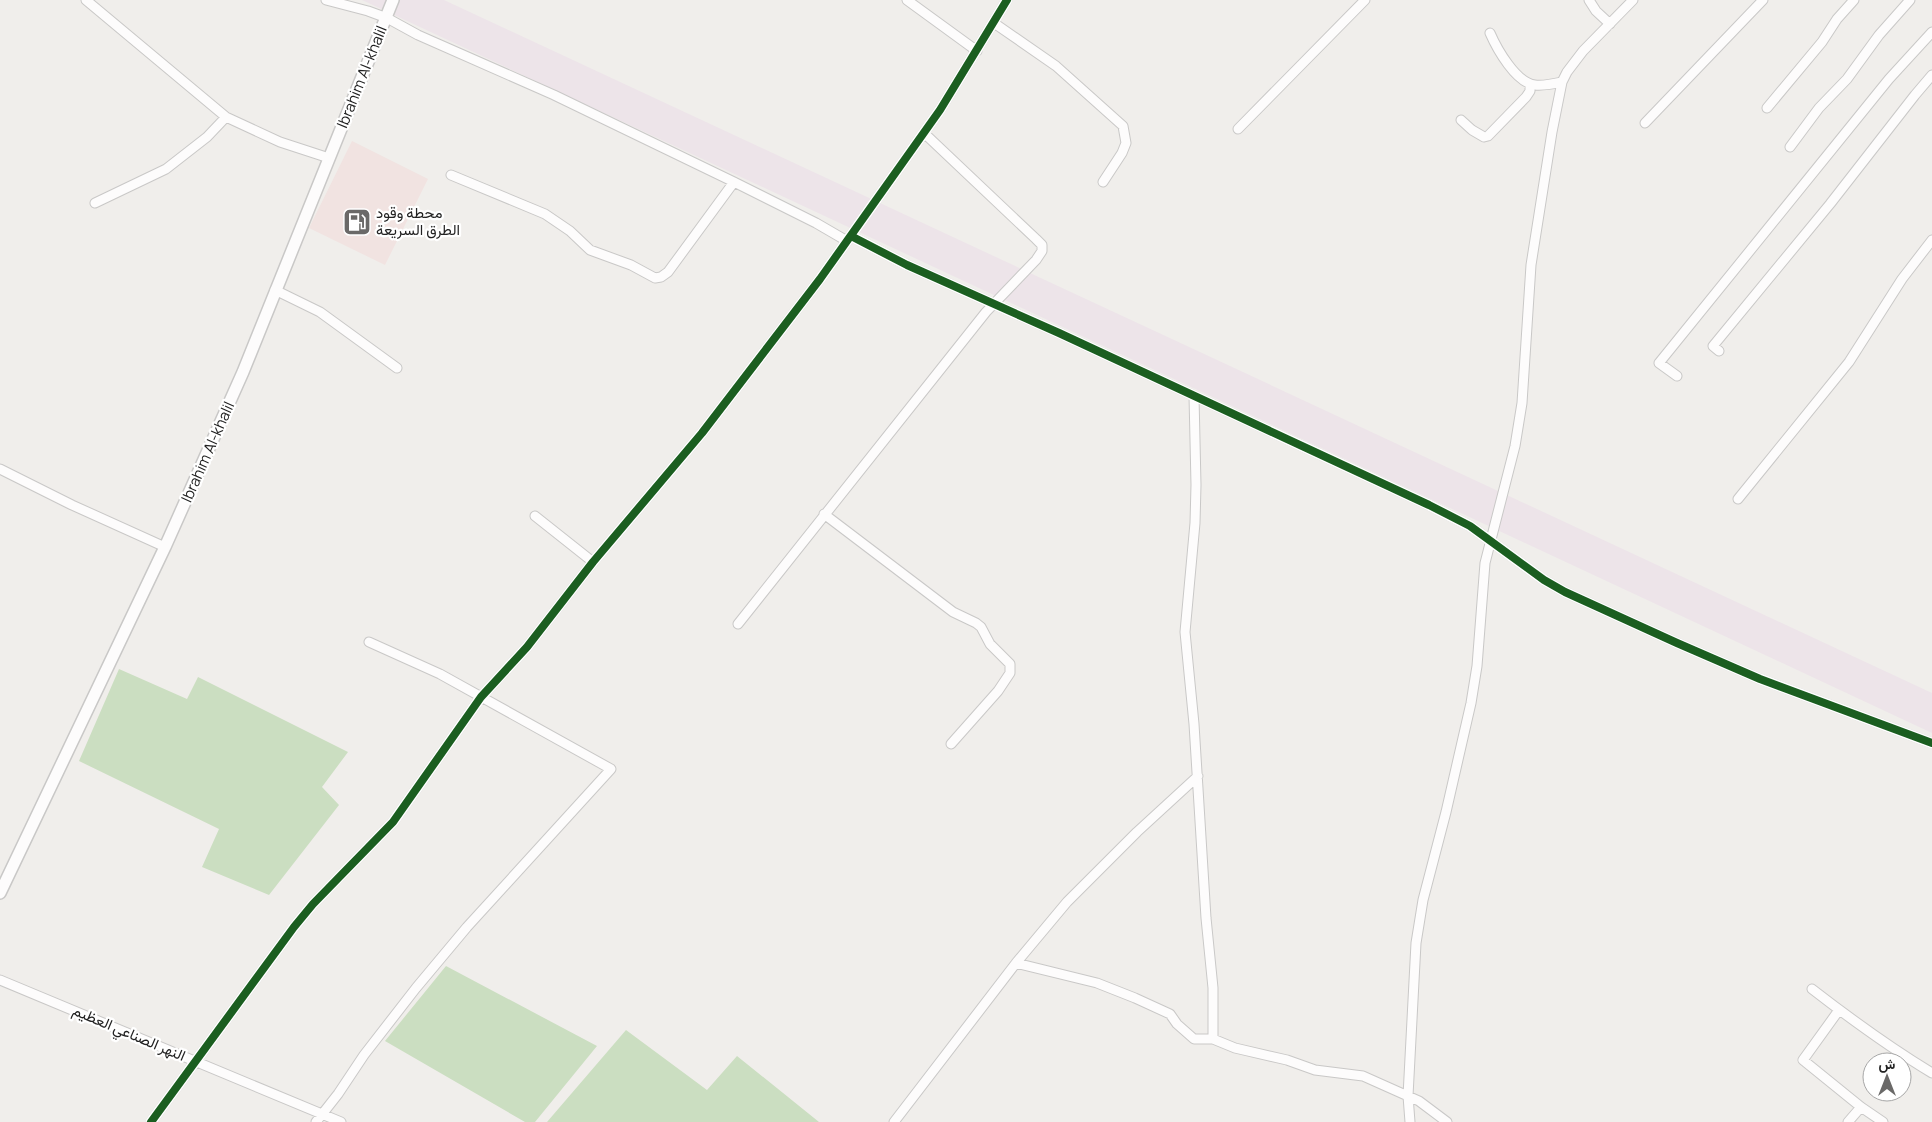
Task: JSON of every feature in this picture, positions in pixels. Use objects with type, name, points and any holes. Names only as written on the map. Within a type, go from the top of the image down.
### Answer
[{"type":"street","points":[[86,0],[226,117],[280,142],[329,158]]},
{"type":"street","points":[[326,0],[368,11],[386,18],[418,35],[554,95],[816,223],[1429,505],[1470,526],[1553,586],[1636,625],[1760,679],[1932,743]]},
{"type":"street","name":"Ibrahim Al-khalil","points":[[0,893],[165,547],[243,372],[393,0]]},
{"type":"street","points":[[907,0],[977,51]]},
{"type":"street","points":[[151,1122],[195,1060],[313,904],[394,822],[481,697],[527,647],[593,562],[702,433],[820,279],[956,87],[1007,0]]},
{"type":"street","points":[[1238,128],[1365,0]]},
{"type":"street","points":[[1588,0],[1596,11],[1610,24]]},
{"type":"street","points":[[1410,1122],[1408,1096],[1415,951],[1419,920],[1475,684],[1485,563],[1508,476],[1519,420],[1532,265],[1552,132],[1562,82],[1567,72],[1583,51],[1633,0]]},
{"type":"street","points":[[1645,122],[1763,0]]},
{"type":"street","points":[[1767,108],[1854,0]]},
{"type":"street","points":[[1790,147],[1819,108],[1910,0]]},
{"type":"street","points":[[994,23],[1056,66],[1123,126],[1126,143],[1122,153],[1103,182]]},
{"type":"street","points":[[1677,376],[1659,363],[1889,79],[1932,32]]},
{"type":"street","points":[[1490,33],[1510,67],[1530,84],[1543,85],[1562,82]]},
{"type":"street","points":[[1719,351],[1713,346],[1830,204],[1914,95],[1932,75]]},
{"type":"street","points":[[1461,120],[1480,136],[1488,136],[1528,94],[1530,84]]},
{"type":"street","points":[[95,204],[166,169],[207,137],[226,117]]},
{"type":"street","points":[[738,624],[824,514],[994,304],[1036,260],[1042,251],[1042,245],[924,133]]},
{"type":"street","points":[[451,175],[545,214],[570,231],[590,250],[631,265],[655,278],[661,277],[668,272],[734,182]]},
{"type":"street","points":[[1738,499],[1849,362],[1902,279],[1932,240]]},
{"type":"street","points":[[275,290],[320,312],[397,368]]},
{"type":"street","points":[[1194,396],[1195,523],[1185,632],[1198,776],[1206,918],[1213,988],[1213,1039]]},
{"type":"street","points":[[0,469],[72,505],[165,547]]},
{"type":"street","points":[[824,514],[953,612],[981,627],[990,644],[1010,664],[1010,673],[998,691],[951,744]]},
{"type":"street","points":[[535,516],[593,562]]},
{"type":"street","points":[[316,1122],[364,1055],[416,988],[479,914],[611,769],[440,674],[369,642]]},
{"type":"street","points":[[894,1122],[1016,963],[1082,885],[1198,776]]},
{"type":"street","points":[[1016,963],[1096,983],[1135,998],[1170,1014],[1194,1039],[1213,1039],[1236,1048],[1287,1060],[1315,1070],[1363,1076],[1419,1101],[1447,1122]]},
{"type":"street","name":"النهر الصناعي العظيم","points":[[0,980],[341,1122]]},
{"type":"street","points":[[1812,988],[1887,1046],[1932,1073]]},
{"type":"street","points":[[1839,1010],[1803,1060],[1861,1107],[1883,1122]]},
{"type":"street","points":[[1848,1122],[1861,1107]]},
{"type":"shaded area","points":[[362,0],[444,0],[1932,693],[1932,733]]},
{"type":"shaded area","points":[[352,141],[428,179],[385,265],[309,228]]},
{"type":"green space","points":[[119,669],[187,699],[198,677],[348,752],[322,787],[339,805],[269,895],[202,867],[219,829],[79,761]]},
{"type":"green space","points":[[446,966],[597,1046],[535,1122],[525,1122],[385,1041]]},
{"type":"green space","points":[[626,1030],[707,1090],[737,1056],[819,1122],[547,1122]]},
{"type":"cycle path","points":[[151,1122],[294,927],[313,904],[393,822],[481,697],[527,647],[593,562],[702,433],[820,279],[940,110],[1007,0]]},
{"type":"cycle path","points":[[851,236],[907,265],[1059,333],[1429,505],[1470,526],[1544,580],[1565,592],[1760,679],[1932,743]]},
{"type":"place","name":"محطة وقود الطرق السريعة","points":[[357,222]]}]
